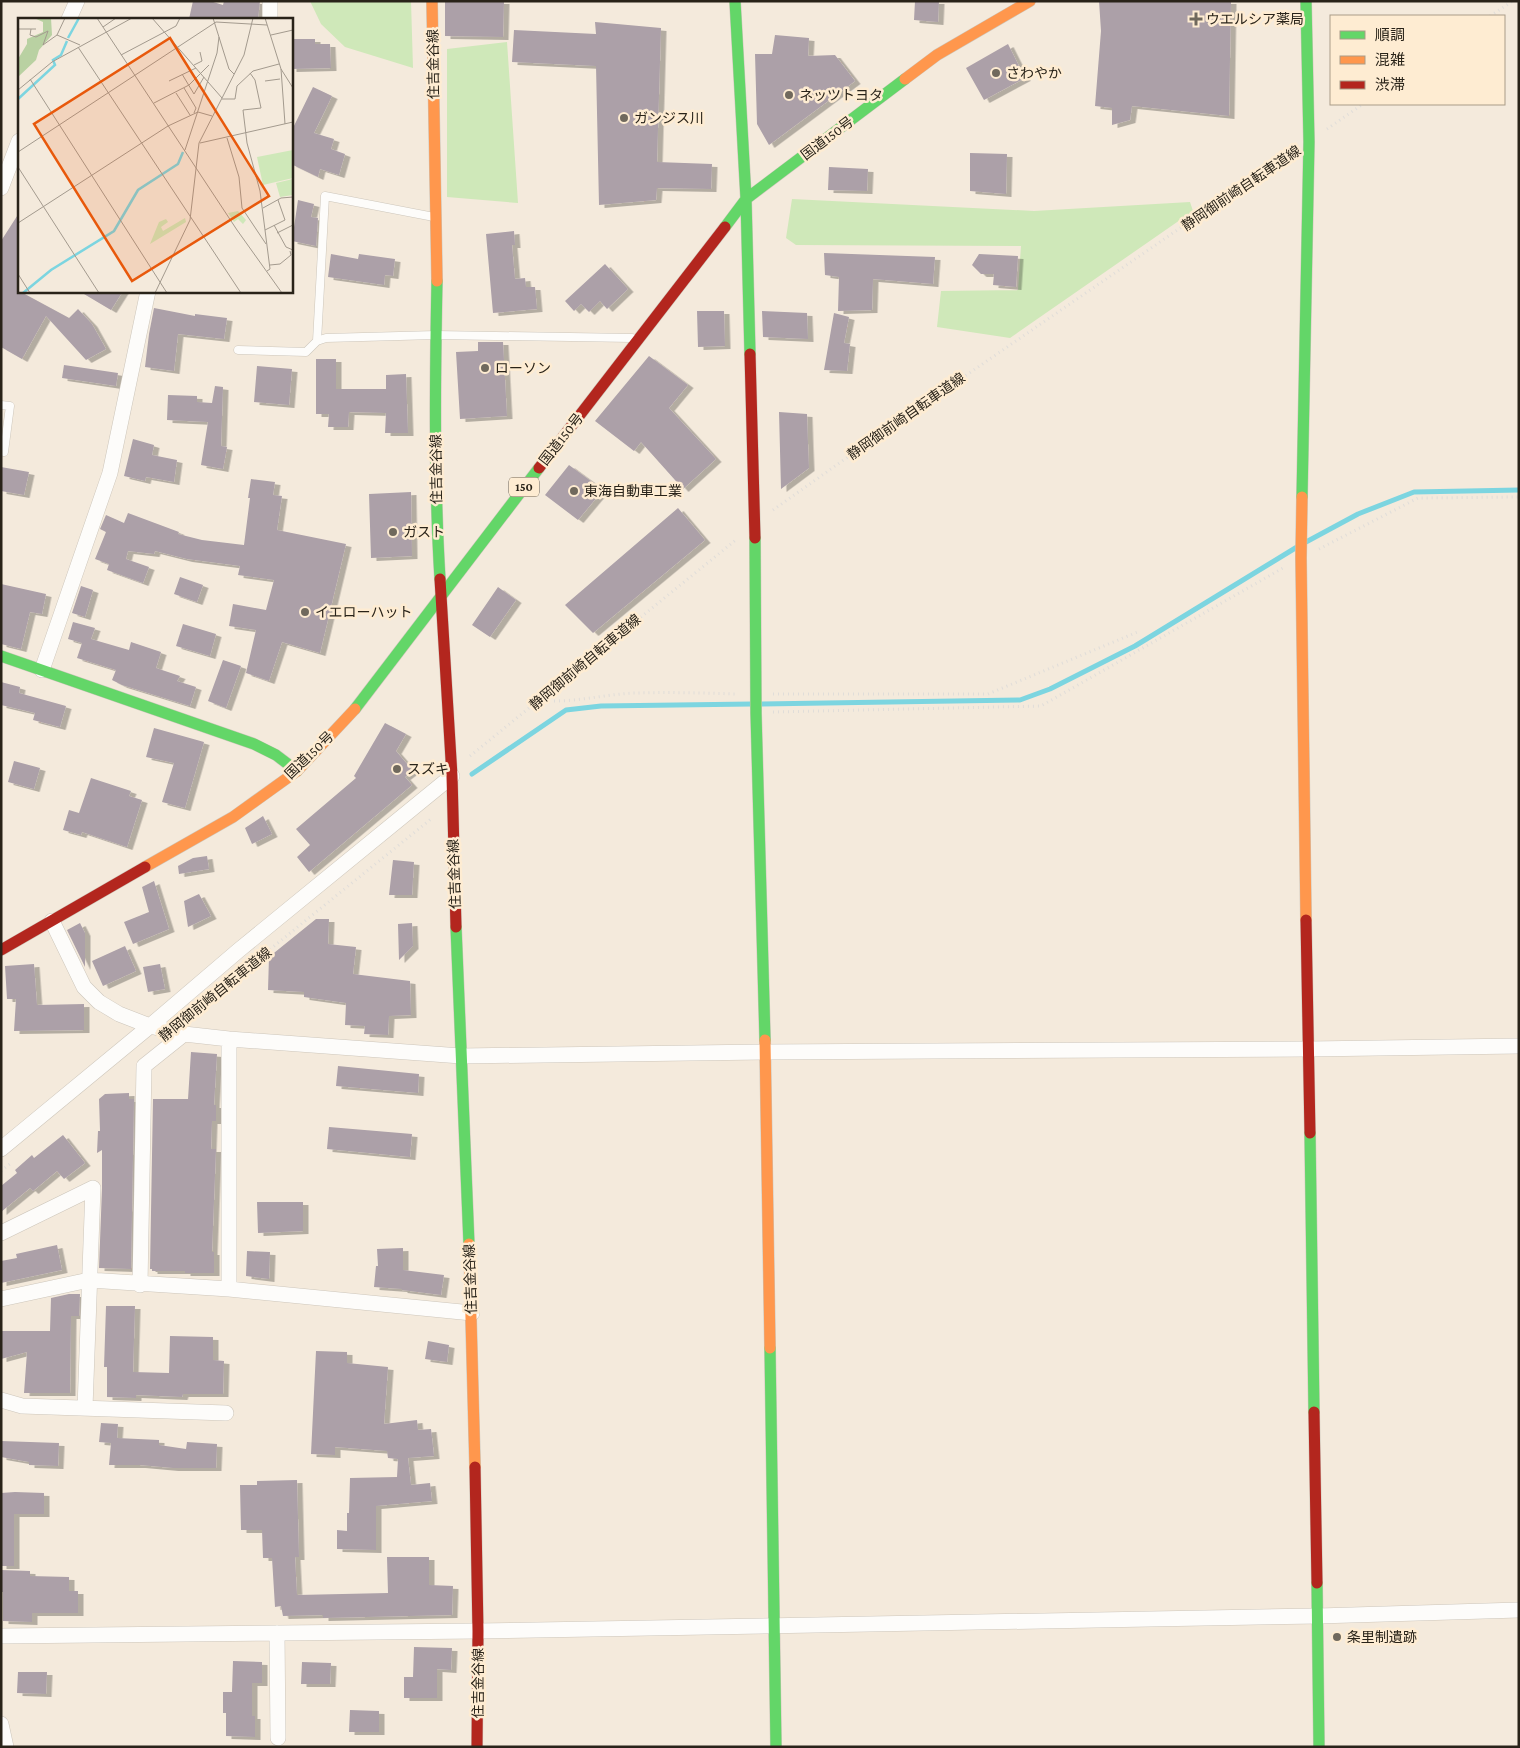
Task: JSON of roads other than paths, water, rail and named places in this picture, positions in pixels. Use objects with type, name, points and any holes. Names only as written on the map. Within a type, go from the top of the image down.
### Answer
[{"type":"main road","name":"住吉金谷線","points":[[432,1],[437,280],[437,530],[452,776],[472,1313],[478,1631],[477,1747]]},
{"type":"main road","points":[[735,1],[746,199],[755,524],[756,712],[765,1052],[776,1747]]},
{"type":"main road","name":"国道150号","points":[[1,950],[233,817],[296,771],[353,711],[746,199],[937,55],[1030,1]]},
{"type":"main road","points":[[1306,1],[1308,142],[1301,558],[1319,1747]]},
{"type":"main road","points":[[1,656],[254,744],[276,755],[296,771]]},
{"type":"street","points":[[69,18],[77,1]]},
{"type":"street","points":[[270,1],[270,18]]},
{"type":"street","points":[[1,188],[18,145]]},
{"type":"street","points":[[42,670],[110,473],[148,292]]},
{"type":"street","points":[[1,1149],[239,950],[452,776]]},
{"type":"street","points":[[52,921],[84,987],[99,1002],[119,1014],[150,1026],[184,1034],[229,1039],[461,1056],[1519,1046]]},
{"type":"street","points":[[140,1285],[144,1066],[184,1034]]},
{"type":"street","points":[[229,1039],[229,1289]]},
{"type":"street","points":[[1,1233],[93,1188],[85,1408]]},
{"type":"street","points":[[1,1299],[89,1280],[140,1285],[229,1289],[472,1313]]},
{"type":"street","points":[[1,1400],[22,1406],[226,1413]]},
{"type":"street","points":[[1,1636],[478,1631],[1318,1616],[1519,1610]]},
{"type":"street","points":[[278,1633],[278,1738]]},
{"type":"street","points":[[1,1724],[6,1747]]},
{"type":"lane","points":[[317,340],[325,196],[436,218]]},
{"type":"lane","points":[[238,350],[306,352],[317,340],[326,338],[436,335],[639,338]]},
{"type":"lane","points":[[1,405],[10,406],[4,452]]},
{"type":"waterway","points":[[1306,542],[1358,514],[1414,492],[1519,490]]},
{"type":"waterway","points":[[760,704],[1020,700],[1050,689],[1135,646],[1297,547]]},
{"type":"waterway","points":[[472,774],[566,710],[601,706],[752,704]]},
{"type":"place","name":"ウエルシア薬局","points":[[1196,19]]},
{"type":"place","name":"さわやか","points":[[996,73]]},
{"type":"place","name":"ネッツトヨタ","points":[[789,95]]},
{"type":"place","name":"ガンジス川","points":[[624,118]]},
{"type":"place","name":"ローソン","points":[[485,368]]},
{"type":"place","name":"東海自動車工業","points":[[574,491]]},
{"type":"place","name":"ガスト","points":[[393,532]]},
{"type":"place","name":"イエローハット","points":[[305,612]]},
{"type":"place","name":"スズキ","points":[[397,769]]},
{"type":"place","name":"条里制遺跡","points":[[1337,1637]]}]
